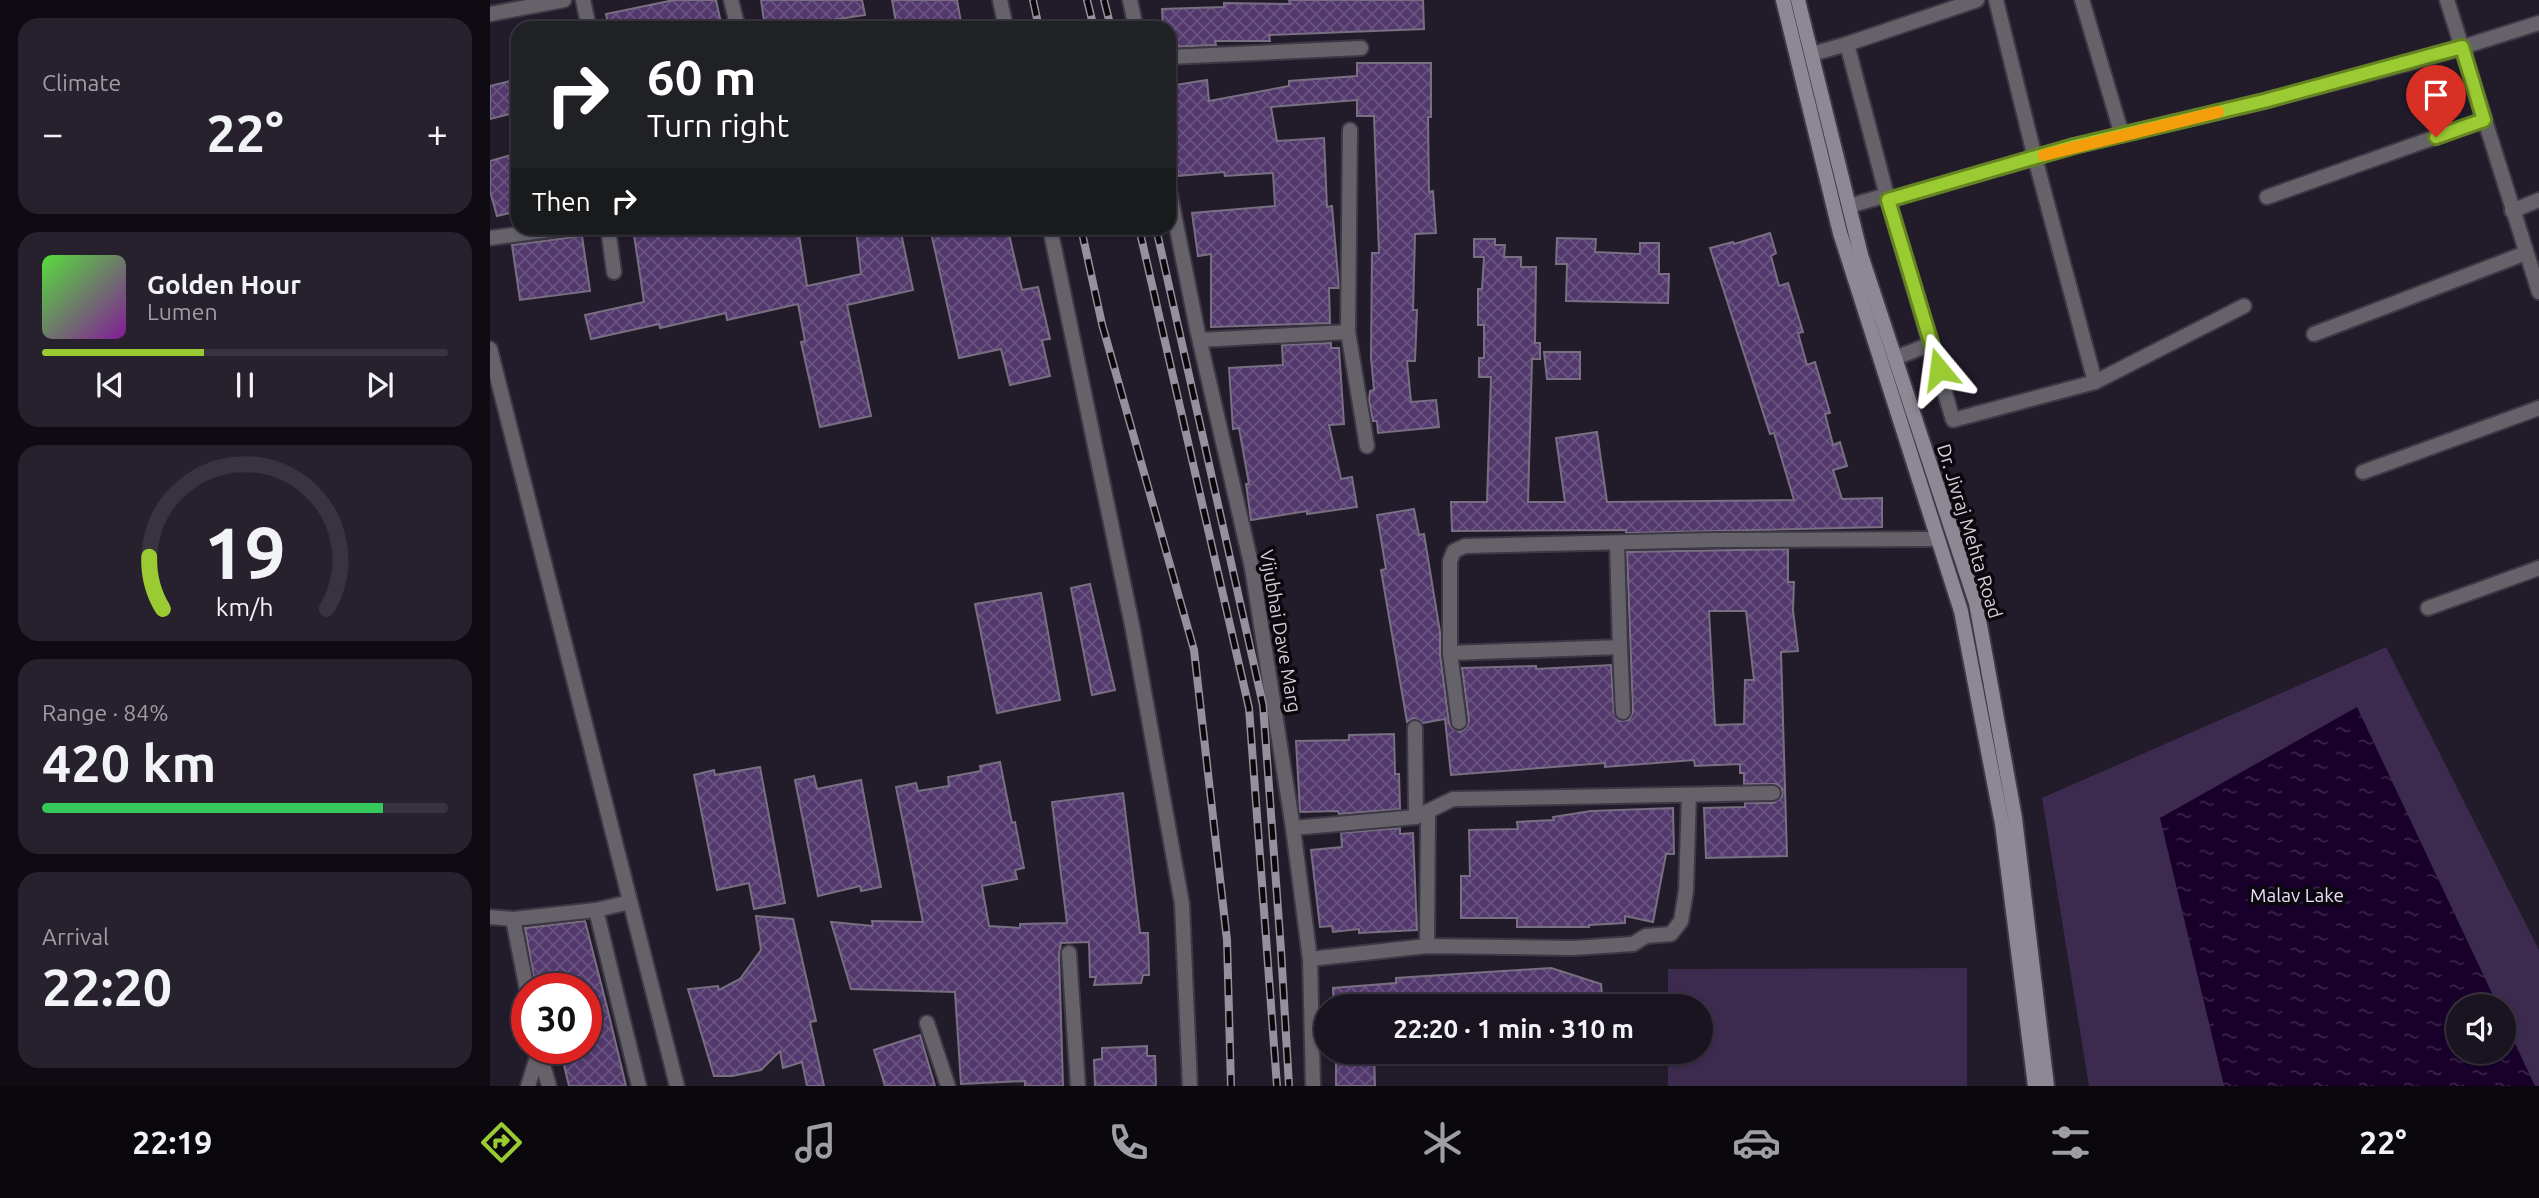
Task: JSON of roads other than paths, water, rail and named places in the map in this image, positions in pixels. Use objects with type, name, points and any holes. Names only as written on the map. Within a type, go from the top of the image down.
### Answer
[{"type":"main road","points":[[1783,0],[1840,233],[1961,611],[2002,824],[2035,1086]]},
{"type":"main road","name":"Dr. Jivraj Mehta Road","points":[[1798,0],[1861,255],[1976,603],[2015,818],[2047,1086]]},
{"type":"street","points":[[490,14],[565,0]]},
{"type":"street","points":[[583,0],[588,21]]},
{"type":"street","points":[[731,0],[736,21]]},
{"type":"street","points":[[1000,0],[1004,21]]},
{"type":"street","points":[[1130,0],[1134,21]]},
{"type":"street","points":[[1812,54],[1977,0]]},
{"type":"street","points":[[1996,0],[2095,382]]},
{"type":"street","points":[[2082,0],[2122,135]]},
{"type":"street","points":[[2447,0],[2539,292]]},
{"type":"street","points":[[1849,205],[1888,198],[2122,135],[2264,101],[2539,23]]},
{"type":"street","points":[[1847,44],[1888,198],[1953,420],[2095,382],[2244,306]]},
{"type":"street","points":[[1176,57],[1362,48]]},
{"type":"street","points":[[2267,197],[2484,120]]},
{"type":"street","points":[[1350,130],[1348,332],[1367,446]]},
{"type":"street","points":[[2512,211],[2539,200]]},
{"type":"street","name":"Vijubhai Dave Marg","points":[[1176,223],[1252,568],[1293,828],[1310,959],[1312,1086]]},
{"type":"street","points":[[490,238],[512,235]]},
{"type":"street","points":[[609,235],[614,272]]},
{"type":"street","points":[[1051,235],[1133,630],[1182,904],[1190,1086]]},
{"type":"street","points":[[2314,334],[2526,253]]},
{"type":"street","points":[[1200,340],[1348,332]]},
{"type":"street","points":[[1895,358],[1931,344]]},
{"type":"street","points":[[490,349],[677,1086]]},
{"type":"street","points":[[2363,472],[2539,408]]},
{"type":"street","points":[[1459,722],[1450,653],[1450,561],[1454,551],[1465,546],[1714,540],[1937,539]]},
{"type":"street","points":[[1617,543],[1623,712]]},
{"type":"street","points":[[2428,608],[2539,568]]},
{"type":"street","points":[[1450,653],[1620,647]]},
{"type":"street","points":[[1415,728],[1422,814],[1427,946]]},
{"type":"street","points":[[1293,828],[1422,814],[1453,799],[1773,793]]},
{"type":"street","points":[[1310,959],[1427,946],[1573,948],[1633,944],[1646,936],[1671,934],[1681,921],[1686,891],[1689,795]]},
{"type":"street","points":[[490,917],[513,919],[596,910],[630,902]]},
{"type":"street","points":[[596,910],[639,1086]]},
{"type":"street","points":[[513,919],[524,973]]},
{"type":"street","points":[[1069,953],[1078,1086]]},
{"type":"street","points":[[927,1023],[948,1086]]},
{"type":"street","points":[[528,1086],[535,1064]]},
{"type":"street","points":[[543,1064],[549,1086]]},
{"type":"water","points":[[2357,707],[2492,994],[2446,994],[2446,1064],[2516,1064],[2516,1046],[2535,1086],[2224,1086],[2160,818]]},
{"type":"railway","points":[[1033,0],[1038,21]]},
{"type":"railway","points":[[1087,0],[1092,21]]},
{"type":"railway","points":[[1104,0],[1109,21]]},
{"type":"railway","points":[[1083,235],[1102,324],[1194,650],[1227,940],[1231,1086]]},
{"type":"railway","points":[[1141,235],[1249,708],[1277,1086]]},
{"type":"railway","points":[[1158,235],[1263,705],[1289,1086]]},
{"type":"park label","name":"Malav Lake","points":[[2297,895]]}]
